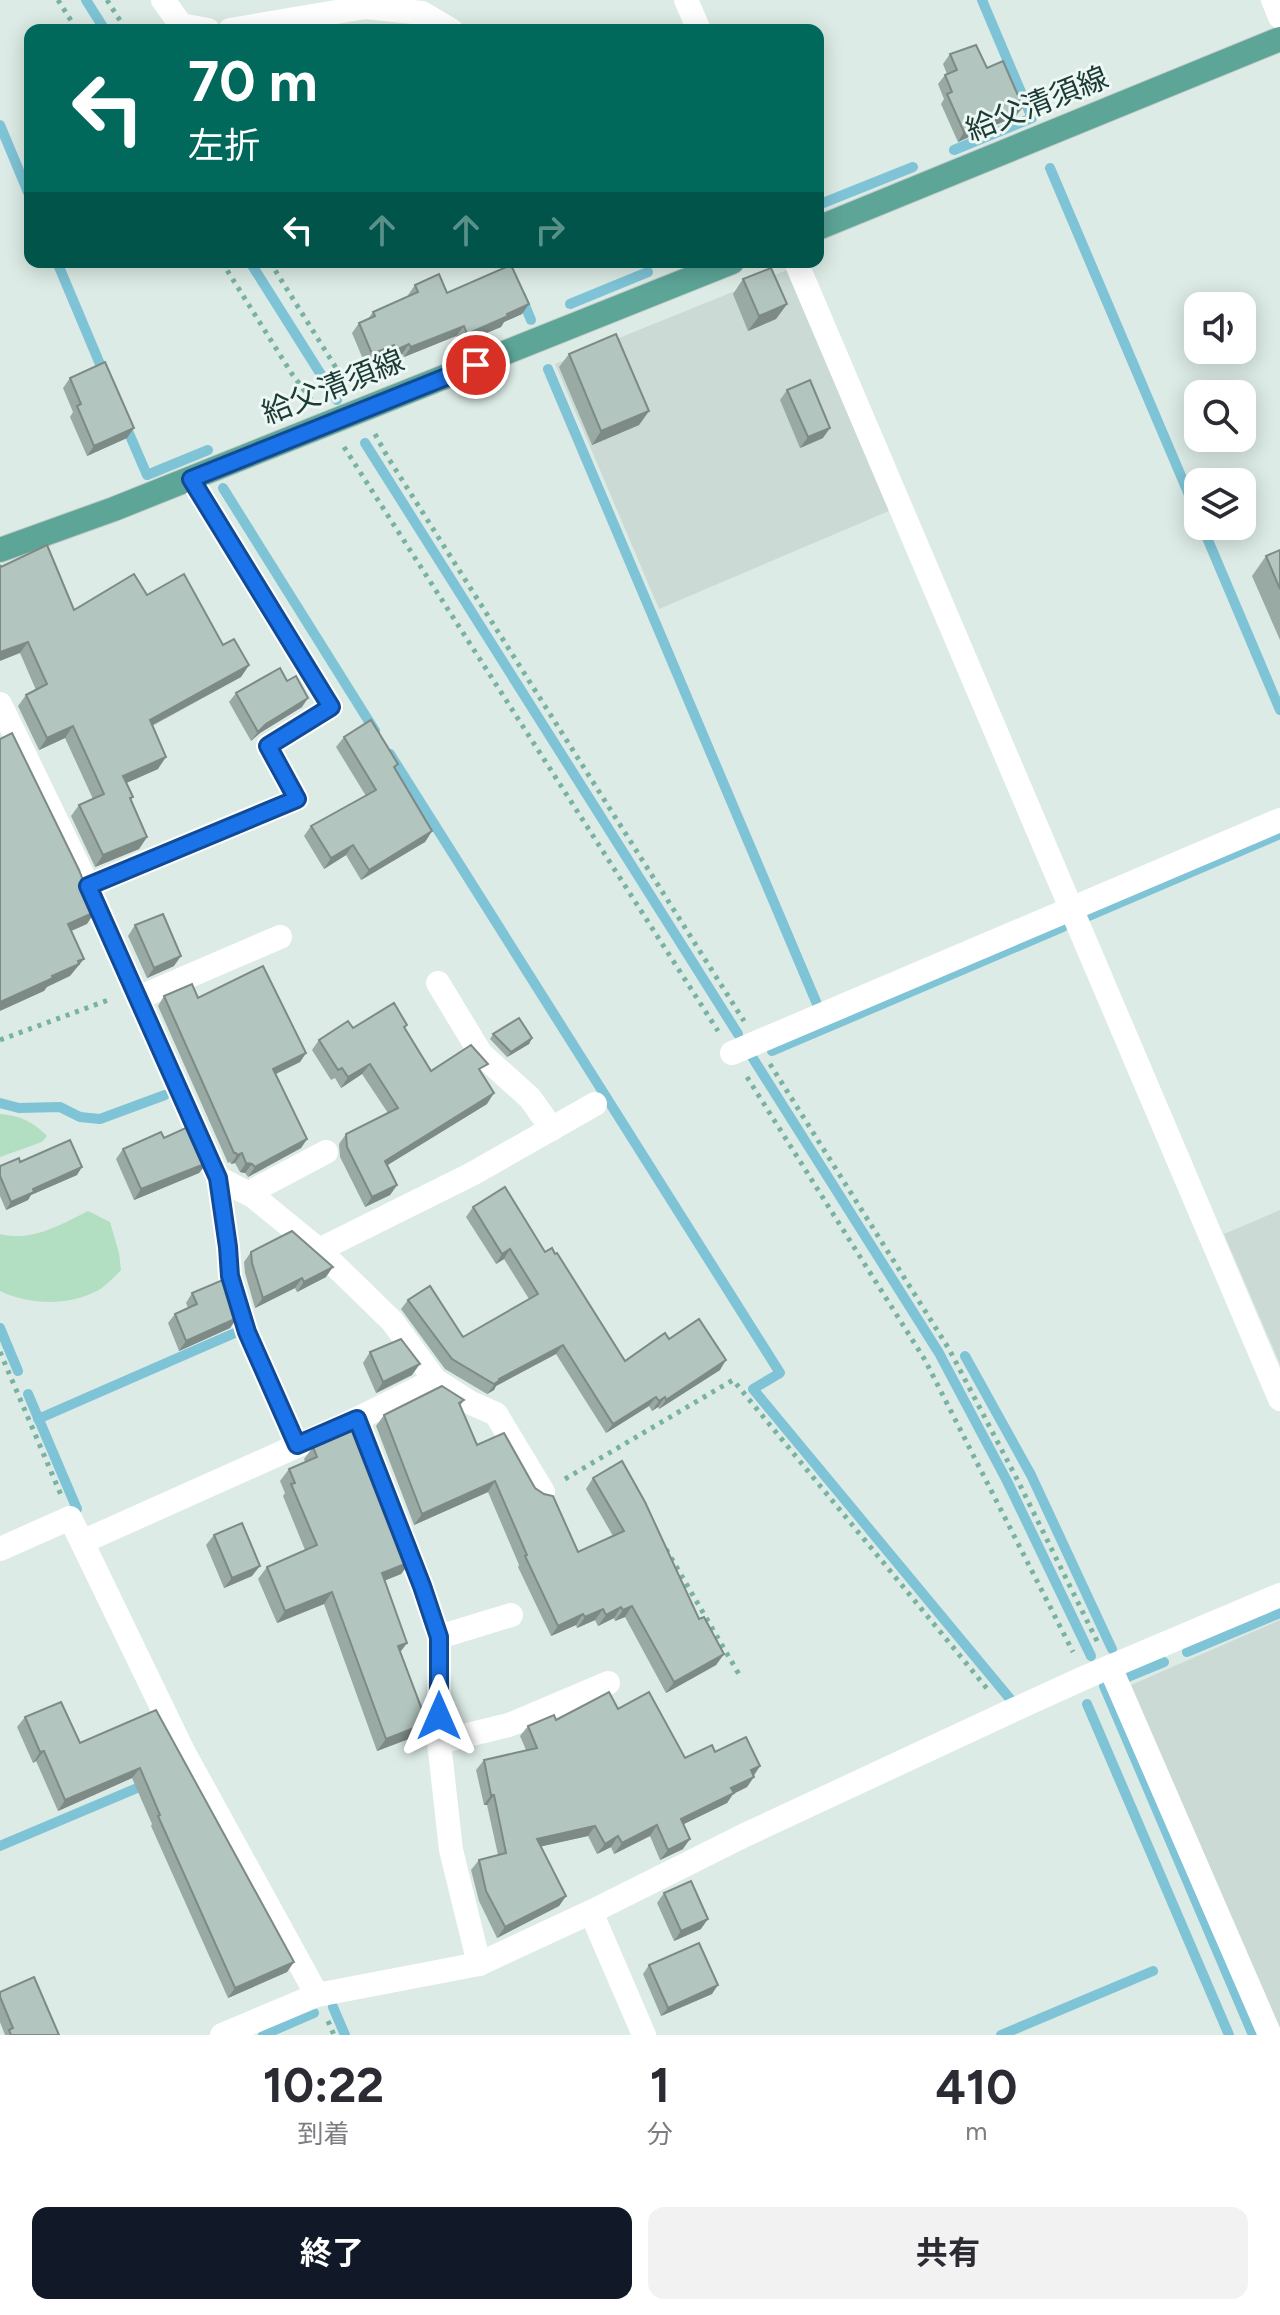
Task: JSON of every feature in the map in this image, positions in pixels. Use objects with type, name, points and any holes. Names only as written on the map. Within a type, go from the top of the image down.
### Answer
[{"type":"main road","name":"給父清須線","points":[[824,226],[1280,39]]},
{"type":"main road","name":"給父清須線","points":[[0,550],[191,479],[715,268]]},
{"type":"street","points":[[163,0],[180,24]]},
{"type":"street","points":[[686,0],[696,24]]},
{"type":"street","points":[[1273,0],[1280,17]]},
{"type":"street","points":[[265,24],[366,7],[422,13],[441,24]]},
{"type":"street","points":[[799,268],[1280,1399]]},
{"type":"street","points":[[88,886],[297,799],[268,746],[331,707],[191,479]]},
{"type":"street","points":[[0,704],[88,886],[218,1178],[230,1276],[247,1332],[297,1445]]},
{"type":"street","points":[[732,1053],[1280,820]]},
{"type":"street","points":[[136,994],[280,937]]},
{"type":"street","points":[[438,983],[481,1054],[530,1098],[552,1129]]},
{"type":"street","points":[[319,1250],[472,1174],[595,1104]]},
{"type":"street","points":[[253,1196],[256,1189],[326,1152]]},
{"type":"street","points":[[218,1178],[253,1196],[319,1250],[392,1321],[435,1380],[471,1403],[496,1414],[543,1492]]},
{"type":"street","points":[[82,1542],[357,1419],[435,1380]]},
{"type":"street","points":[[357,1419],[439,1637],[439,1742],[451,1850],[479,1964]]},
{"type":"street","points":[[0,1549],[70,1518],[183,1751],[317,1995]]},
{"type":"street","points":[[222,2035],[317,1995],[479,1964],[1007,1713],[1280,1595]]},
{"type":"street","points":[[439,1637],[511,1615]]},
{"type":"street","points":[[1110,1667],[1270,2035]]},
{"type":"street","points":[[439,1742],[509,1725],[608,1683]]},
{"type":"street","points":[[591,1912],[644,2035]]},
{"type":"path","points":[[58,0],[73,24]]},
{"type":"path","points":[[107,0],[122,24]]},
{"type":"path","points":[[226,268],[292,374],[329,423],[925,1360],[1086,1677]]},
{"type":"path","points":[[274,268],[363,410],[387,456],[949,1349],[1110,1667]]},
{"type":"path","points":[[0,1040],[136,994]]},
{"type":"path","points":[[0,1352],[70,1518]]},
{"type":"path","points":[[543,1492],[733,1380],[1007,1713]]},
{"type":"path","points":[[664,1545],[740,1676]]},
{"type":"shaded area","points":[[787,270],[889,511],[659,609],[555,364]]},
{"type":"shaded area","points":[[1280,1210],[1280,1364],[1224,1234]]},
{"type":"shaded area","points":[[1280,1620],[1280,2029],[1131,1685]]},
{"type":"green space","points":[[0,1114],[26,1120],[47,1136],[42,1142],[0,1157]]},
{"type":"green space","points":[[88,1211],[110,1222],[121,1270],[110,1281],[86,1296],[61,1301],[23,1299],[0,1291],[0,1234],[35,1234]]},
{"type":"building","points":[[976,45],[987,68],[1003,61],[1023,107],[964,132],[947,94],[952,92],[945,75],[957,70],[950,54]]},
{"type":"building","points":[[504,268],[512,268],[529,304],[467,334],[464,326],[411,347],[409,344],[396,350],[394,345],[372,354],[359,323],[375,316],[373,312],[418,292],[415,285],[439,274],[447,293]]},
{"type":"building","points":[[771,268],[787,304],[759,316],[743,279]]},
{"type":"building","points":[[616,334],[649,411],[601,431],[569,354]]},
{"type":"building","points":[[105,362],[134,428],[94,446],[77,406],[81,404],[70,378]]},
{"type":"building","points":[[810,380],[830,428],[808,437],[787,390]]},
{"type":"building","points":[[47,545],[74,610],[134,574],[147,595],[184,574],[223,645],[234,639],[249,665],[150,720],[166,757],[123,776],[147,837],[103,855],[79,805],[104,794],[73,726],[47,738],[26,695],[47,684],[28,642],[0,652],[0,565]]},
{"type":"building","points":[[1280,550],[1280,589],[1266,556]]},
{"type":"building","points":[[280,668],[287,681],[296,676],[308,698],[258,732],[236,693]]},
{"type":"building","points":[[371,720],[398,764],[394,767],[432,831],[369,870],[353,845],[331,858],[311,826],[376,790],[344,737]]},
{"type":"building","points":[[12,733],[79,870],[95,912],[68,924],[84,959],[78,961],[79,964],[0,1002],[0,739]]},
{"type":"building","points":[[163,914],[181,956],[154,968],[135,925]]},
{"type":"building","points":[[263,966],[306,1053],[273,1069],[307,1139],[255,1167],[246,1163],[242,1153],[234,1153],[164,996],[192,984],[198,998]]},
{"type":"building","points":[[394,1003],[407,1025],[404,1027],[431,1071],[471,1045],[488,1064],[479,1069],[494,1093],[385,1161],[397,1185],[372,1197],[347,1147],[346,1134],[398,1108],[370,1064],[348,1077],[342,1068],[338,1070],[319,1040],[348,1021],[353,1028]]},
{"type":"building","points":[[519,1018],[532,1038],[511,1052],[493,1034]]},
{"type":"building","points":[[190,1126],[207,1163],[141,1189],[123,1149],[161,1132],[164,1138]]},
{"type":"building","points":[[70,1140],[82,1167],[11,1202],[0,1176],[0,1166],[19,1158],[20,1162]]},
{"type":"building","points":[[505,1187],[545,1252],[552,1248],[557,1253],[625,1361],[665,1333],[669,1339],[699,1319],[726,1360],[666,1400],[665,1397],[659,1401],[656,1397],[613,1424],[563,1345],[494,1384],[452,1359],[408,1300],[430,1286],[463,1337],[538,1294],[510,1249],[502,1254],[473,1207]]},
{"type":"building","points":[[292,1231],[333,1267],[304,1282],[302,1278],[263,1298],[251,1252]]},
{"type":"building","points":[[225,1279],[237,1318],[186,1341],[175,1314],[197,1304],[192,1293]]},
{"type":"building","points":[[401,1339],[420,1364],[383,1382],[370,1352]]},
{"type":"building","points":[[442,1386],[464,1400],[459,1403],[477,1445],[504,1433],[535,1488],[553,1496],[578,1552],[624,1531],[593,1478],[622,1461],[645,1502],[699,1619],[704,1617],[724,1654],[674,1682],[632,1606],[623,1610],[621,1607],[606,1615],[603,1609],[585,1617],[583,1614],[558,1626],[495,1481],[422,1514],[384,1415]]},
{"type":"building","points":[[357,1427],[410,1562],[382,1573],[407,1643],[398,1646],[427,1723],[386,1739],[332,1592],[285,1611],[267,1567],[317,1545],[291,1484],[295,1483],[289,1469],[317,1457],[313,1447]]},
{"type":"building","points":[[242,1523],[260,1566],[232,1578],[214,1535]]},
{"type":"building","points":[[609,1692],[618,1709],[649,1692],[685,1758],[712,1745],[715,1752],[746,1737],[760,1766],[751,1770],[754,1777],[731,1788],[734,1793],[681,1819],[690,1839],[668,1850],[657,1825],[622,1843],[618,1836],[605,1844],[595,1826],[537,1839],[566,1896],[505,1927],[486,1891],[479,1860],[506,1853],[484,1760],[537,1748],[528,1726],[554,1715],[556,1720]]},
{"type":"building","points":[[61,1702],[80,1743],[156,1710],[294,1962],[235,1988],[158,1816],[140,1768],[65,1800],[25,1717]]},
{"type":"building","points":[[691,1881],[708,1919],[681,1931],[664,1893]]},
{"type":"building","points":[[699,1943],[718,1985],[668,2008],[649,1965]]},
{"type":"building","points":[[34,1977],[59,2035],[11,2035],[9,2030],[13,2028],[0,1992]]},
{"type":"waterway","points":[[86,0],[101,24]]},
{"type":"waterway","points":[[954,150],[1032,118],[982,0]]},
{"type":"waterway","points":[[0,125],[24,183]]},
{"type":"waterway","points":[[824,203],[913,167]]},
{"type":"waterway","points":[[1050,168],[1184,483]]},
{"type":"waterway","points":[[60,268],[105,376]]},
{"type":"waterway","points":[[254,268],[337,400]]},
{"type":"waterway","points":[[570,304],[648,272]]},
{"type":"waterway","points":[[521,296],[531,320]]},
{"type":"waterway","points":[[548,369],[817,1004]]},
{"type":"waterway","points":[[125,424],[147,475],[208,450]]},
{"type":"waterway","points":[[365,443],[738,1034]]},
{"type":"waterway","points":[[223,488],[375,731]]},
{"type":"waterway","points":[[1208,540],[1280,710]]},
{"type":"waterway","points":[[390,754],[780,1373],[753,1389],[1011,1700]]},
{"type":"waterway","points":[[1089,916],[1280,834]]},
{"type":"waterway","points":[[772,1051],[1063,927]]},
{"type":"waterway","points":[[749,1052],[939,1353],[1007,1481],[1091,1656]]},
{"type":"waterway","points":[[0,1103],[19,1108],[60,1107],[80,1117],[100,1119],[165,1095]]},
{"type":"waterway","points":[[0,1328],[18,1371]]},
{"type":"waterway","points":[[38,1419],[237,1332]]},
{"type":"waterway","points":[[965,1356],[1031,1475],[1112,1649]]},
{"type":"waterway","points":[[28,1394],[77,1509]]},
{"type":"waterway","points":[[1187,1652],[1280,1613]]},
{"type":"waterway","points":[[1125,1678],[1164,1662]]},
{"type":"waterway","points":[[1104,1686],[1253,2035]]},
{"type":"waterway","points":[[1087,1704],[1229,2035]]},
{"type":"waterway","points":[[0,1846],[149,1783]]},
{"type":"waterway","points":[[1001,2035],[1153,1971]]},
{"type":"waterway","points":[[333,2007],[345,2035]]},
{"type":"waterway","points":[[263,2035],[314,2013]]},
{"type":"route","points":[[439,1716],[439,1637],[357,1419],[297,1445],[247,1332],[230,1276],[218,1178],[88,886],[297,799],[268,746],[331,707],[191,479],[476,365]]}]
